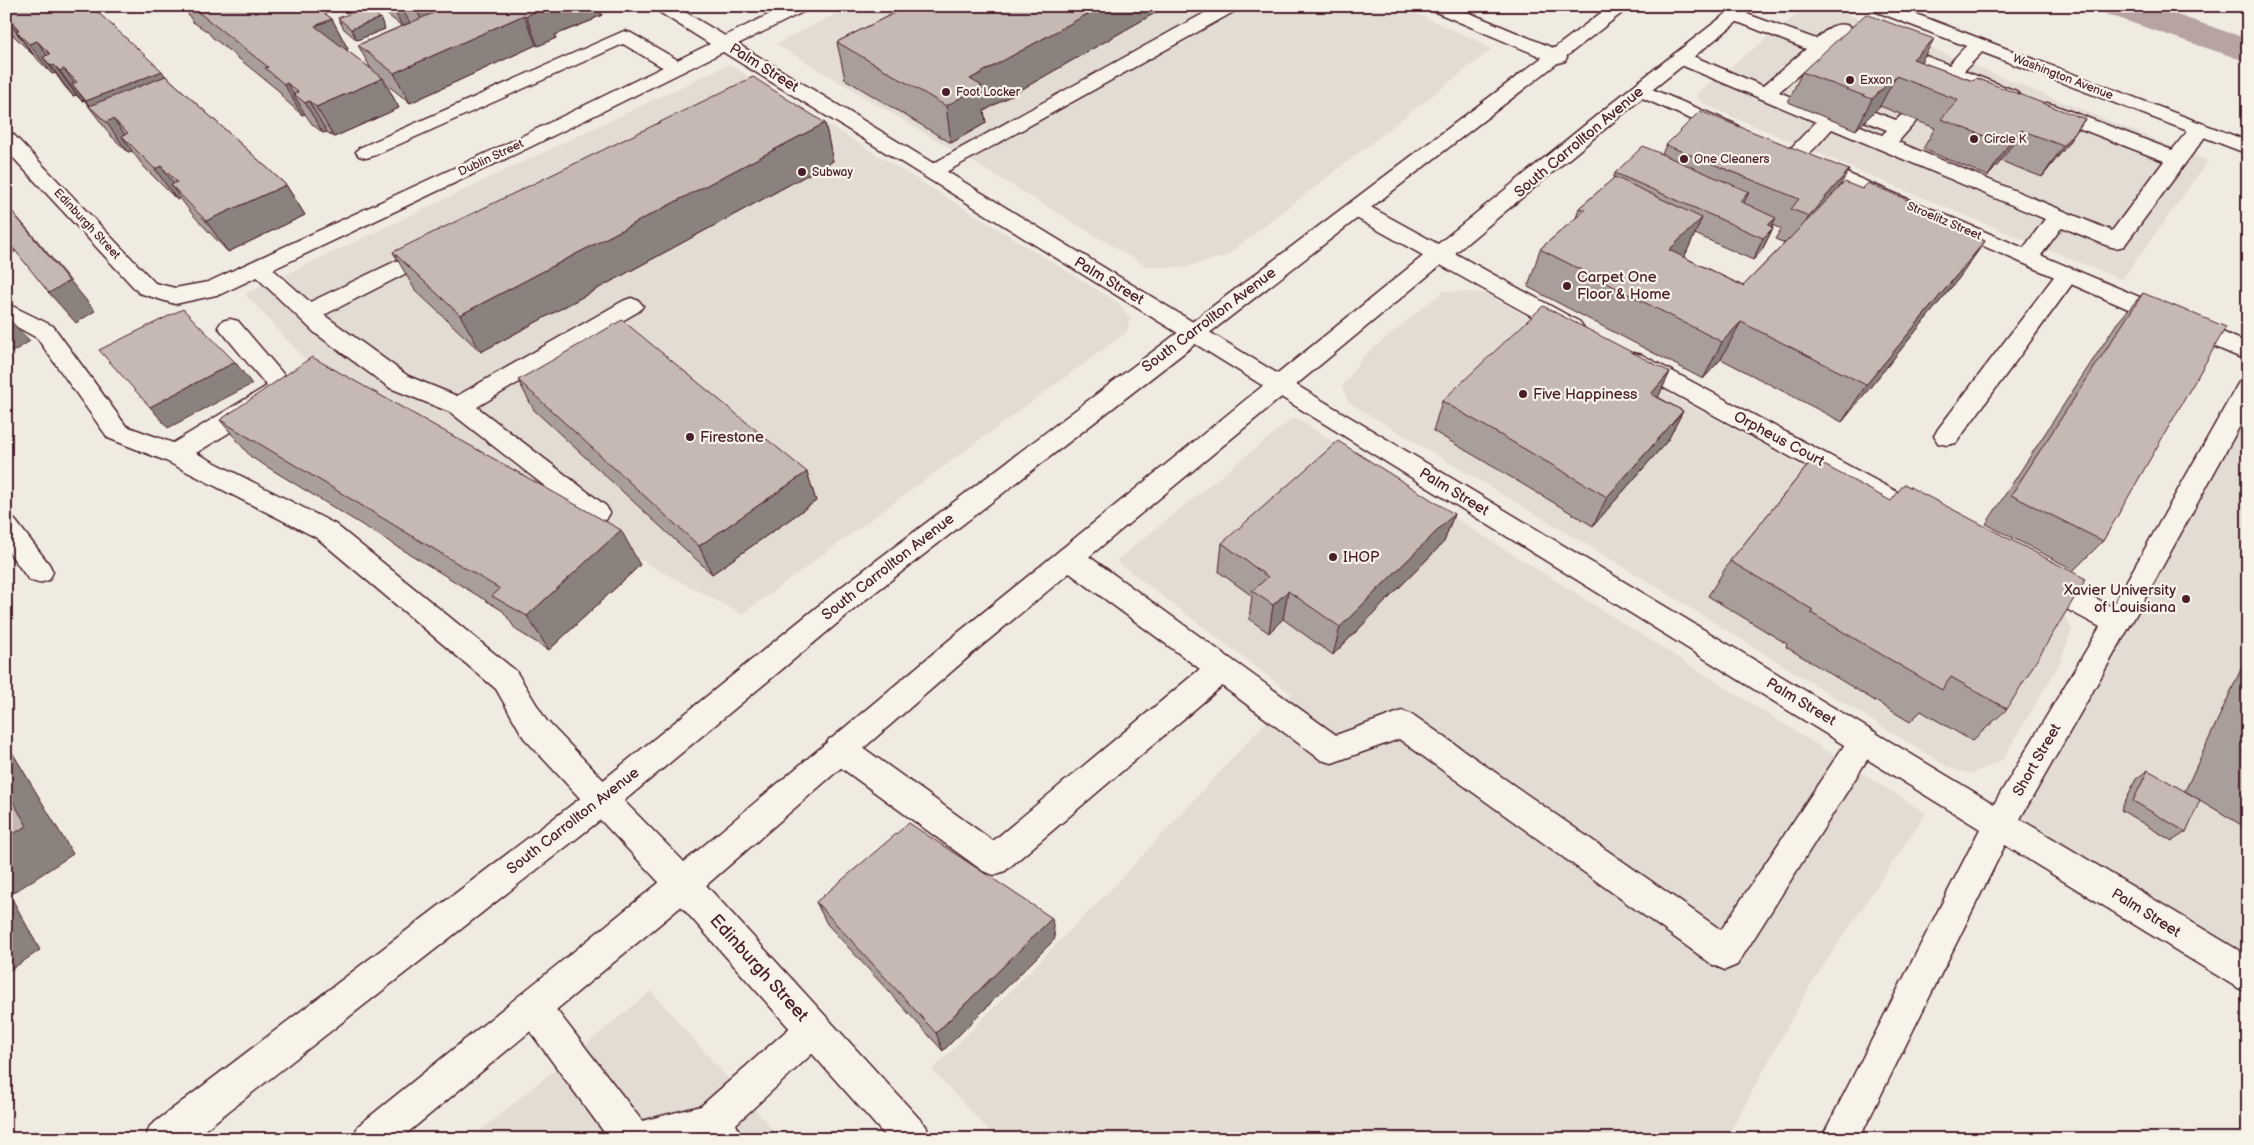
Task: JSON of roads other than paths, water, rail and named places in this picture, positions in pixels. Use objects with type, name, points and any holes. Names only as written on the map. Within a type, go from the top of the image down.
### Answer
[{"type":"street","name":"Dublin Street","points":[[175,296],[213,289],[516,146],[801,6]]},
{"type":"street","points":[[932,172],[1231,6]]},
{"type":"street","points":[[1437,6],[1558,57]]},
{"type":"street","name":"South Carrollton Avenue","points":[[163,1139],[602,800],[854,593],[1357,208],[1558,57],[1622,6]]},
{"type":"street","name":"Washington Avenue","points":[[1878,6],[2248,148]]},
{"type":"street","points":[[2243,6],[2248,8]]},
{"type":"street","name":"Palm Street","points":[[669,7],[723,43],[769,82],[932,172],[1279,386],[2248,975]]},
{"type":"street","points":[[1742,11],[1800,63],[1828,65],[1800,63]]},
{"type":"street","name":"South Carrollton Avenue","points":[[371,1139],[683,884],[840,750],[1279,386],[1440,256],[1640,90],[1742,11]]},
{"type":"street","points":[[1764,94],[1839,29],[2176,159]]},
{"type":"street","points":[[366,152],[624,38],[676,67]]},
{"type":"street","points":[[1927,91],[1952,73],[1978,45]]},
{"type":"street","points":[[1681,58],[1828,122],[2116,241],[2176,159],[2200,130]]},
{"type":"street","points":[[1800,63],[1802,90]]},
{"type":"street","points":[[1640,90],[1749,137]]},
{"type":"street","points":[[1869,116],[1904,123],[1884,145]]},
{"type":"street","name":"Stroelitz Street","points":[[1828,122],[1785,153],[2248,353]]},
{"type":"street","name":"Edinburgh Street","points":[[6,138],[147,288],[175,296]]},
{"type":"street","name":"Orpheus Court","points":[[1357,208],[1440,256],[1944,530]]},
{"type":"street","points":[[2028,257],[2058,217]]},
{"type":"street","points":[[308,313],[450,242]]},
{"type":"street","points":[[258,268],[323,327],[399,382],[459,406],[597,513]]},
{"type":"street","points":[[1947,436],[2067,275]]},
{"type":"street","points":[[459,406],[631,306]]},
{"type":"street","name":"Edinburgh Street","points":[[6,311],[45,332],[117,432],[175,454],[326,531],[506,680],[535,729],[683,884],[913,1139]]},
{"type":"street","points":[[175,454],[283,388],[230,327]]},
{"type":"street","name":"Short Street","points":[[1839,1139],[2000,823],[2117,623],[2248,388]]},
{"type":"street","points":[[6,527],[39,572]]},
{"type":"street","points":[[1070,558],[1332,750],[1402,724],[1725,953],[1864,740]]},
{"type":"street","points":[[2022,572],[2117,623]]},
{"type":"street","points":[[840,750],[994,860],[1221,669]]},
{"type":"street","points":[[533,1007],[632,1139]]},
{"type":"street","points":[[644,1139],[718,1130],[814,1029]]},
{"type":"waterway","points":[[2115,6],[2248,51]]},
{"type":"place","name":"Exxon","points":[[1850,80]]},
{"type":"place","name":"Foot Locker","points":[[946,92]]},
{"type":"place","name":"Circle K","points":[[1974,139]]},
{"type":"place","name":"One Cleaners","points":[[1684,159]]},
{"type":"place","name":"Subway","points":[[802,172]]},
{"type":"place","name":"Carpet One Floor & Home","points":[[1567,286]]},
{"type":"place","name":"Five Happiness","points":[[1523,394]]},
{"type":"place","name":"Firestone","points":[[690,437]]},
{"type":"place","name":"IHOP","points":[[1333,557]]},
{"type":"place","name":"Xavier University of Louisiana","points":[[2186,599]]}]
